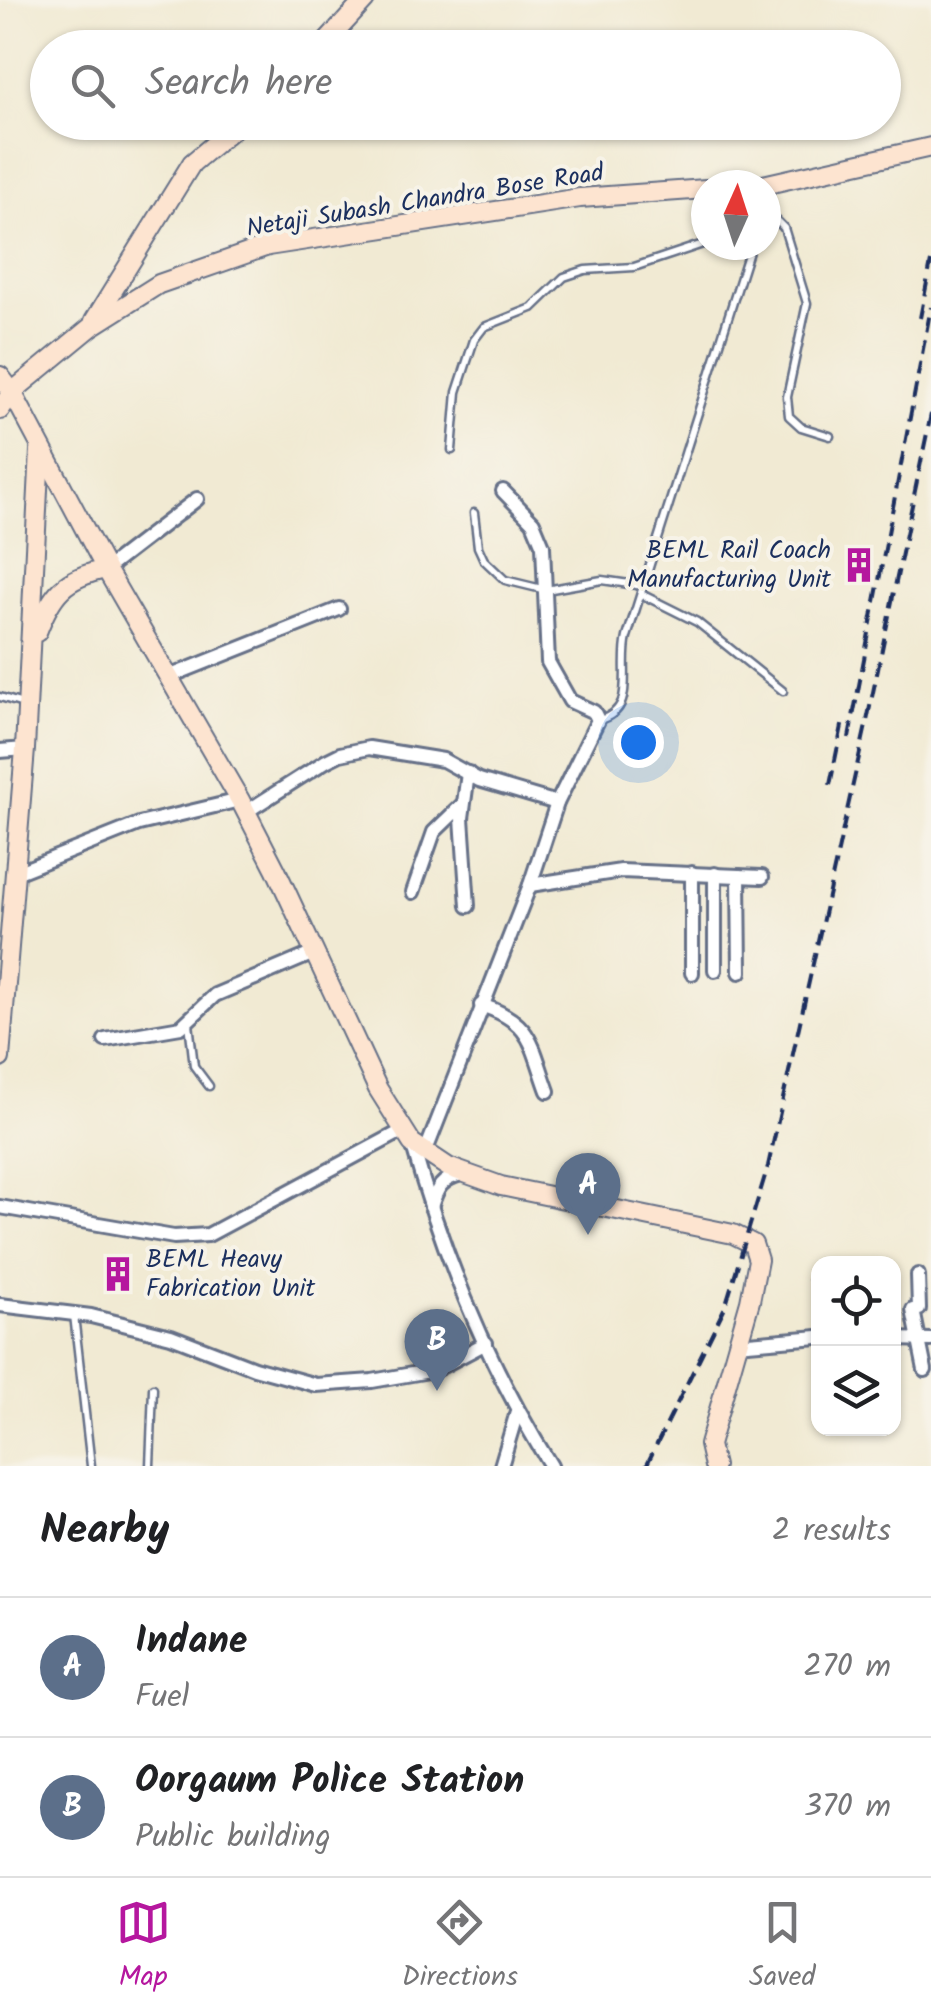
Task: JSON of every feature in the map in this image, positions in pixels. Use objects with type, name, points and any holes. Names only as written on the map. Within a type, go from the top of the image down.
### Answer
[{"type":"main road","points":[[338,30],[366,0]]},
{"type":"main road","points":[[91,327],[192,163],[219,140]]},
{"type":"main road","points":[[781,183],[931,147]]},
{"type":"main road","name":"Netaji Subash Chandra Bose Road","points":[[0,410],[6,392],[48,364],[91,327],[159,284],[268,246],[580,198],[691,190]]},
{"type":"main road","points":[[0,368],[20,376],[48,364]]},
{"type":"main road","points":[[0,376],[243,806],[378,1089],[413,1142],[464,1173],[501,1186],[732,1234],[753,1244],[758,1260],[750,1302],[708,1445],[714,1466]]},
{"type":"main road","points":[[0,1058],[5,937],[16,873],[28,704],[40,447]]},
{"type":"main road","points":[[31,646],[50,601],[72,581],[106,569]]},
{"type":"street","points":[[0,1206],[154,1234],[192,1237],[208,1234],[413,1142],[482,1006],[530,885],[557,803],[598,720],[594,712],[570,702],[548,662],[546,562],[540,534],[504,491]]},
{"type":"street","points":[[106,569],[197,500]]},
{"type":"street","points":[[168,677],[339,609]]},
{"type":"street","points":[[0,751],[25,749]]},
{"type":"street","points":[[16,873],[139,824],[243,806],[326,760],[355,749],[380,749],[443,760],[486,782],[557,803]]},
{"type":"street","points":[[468,773],[463,804],[468,906]]},
{"type":"street","points":[[413,892],[434,832],[463,804]]},
{"type":"street","points":[[530,885],[622,870],[762,877]]},
{"type":"street","points":[[692,873],[692,973]]},
{"type":"street","points":[[715,874],[715,970]]},
{"type":"street","points":[[739,876],[740,972]]},
{"type":"street","points":[[105,1040],[176,1029],[215,995],[314,953]]},
{"type":"street","points":[[482,1006],[510,1016],[522,1028],[548,1091]]},
{"type":"street","points":[[413,1142],[430,1210],[486,1343],[517,1412],[551,1466]]},
{"type":"street","points":[[430,1210],[437,1188],[447,1177],[464,1173]]},
{"type":"street","points":[[918,1275],[920,1309],[913,1310],[924,1340],[924,1370]]},
{"type":"street","points":[[0,1305],[74,1314],[170,1336],[254,1368],[316,1385],[372,1381],[435,1370],[486,1343]]},
{"type":"street","points":[[736,1344],[811,1339]]},
{"type":"street","points":[[501,1466],[517,1412]]},
{"type":"lane","points":[[781,225],[808,303],[787,397],[789,416],[801,427],[830,436]]},
{"type":"lane","points":[[452,450],[456,392],[474,340],[484,327],[532,308],[564,277],[585,270],[634,266],[691,248]]},
{"type":"lane","points":[[598,720],[615,714],[623,705],[624,652],[746,260]]},
{"type":"lane","points":[[474,513],[478,547],[492,570],[522,586],[546,590],[602,580],[642,590],[697,622],[782,691]]},
{"type":"lane","points":[[0,698],[28,704]]},
{"type":"lane","points":[[188,1021],[194,1066],[209,1086]]},
{"type":"lane","points":[[74,1314],[91,1466]]},
{"type":"lane","points":[[150,1466],[152,1388]]},
{"type":"railway","points":[[920,318],[931,262]]},
{"type":"railway","points":[[849,738],[931,307]]},
{"type":"railway","points":[[646,1466],[725,1307],[768,1166],[931,414]]},
{"type":"railway","points":[[830,785],[843,721]]},
{"type":"place","name":"BEML Rail Coach Manufacturing Unit","points":[[859,565]]},
{"type":"place","name":"Indane","points":[[588,1235]]},
{"type":"place","name":"BEML Heavy Fabrication Unit","points":[[118,1274]]},
{"type":"place","name":"Oorgaum Police Station","points":[[437,1391]]}]
